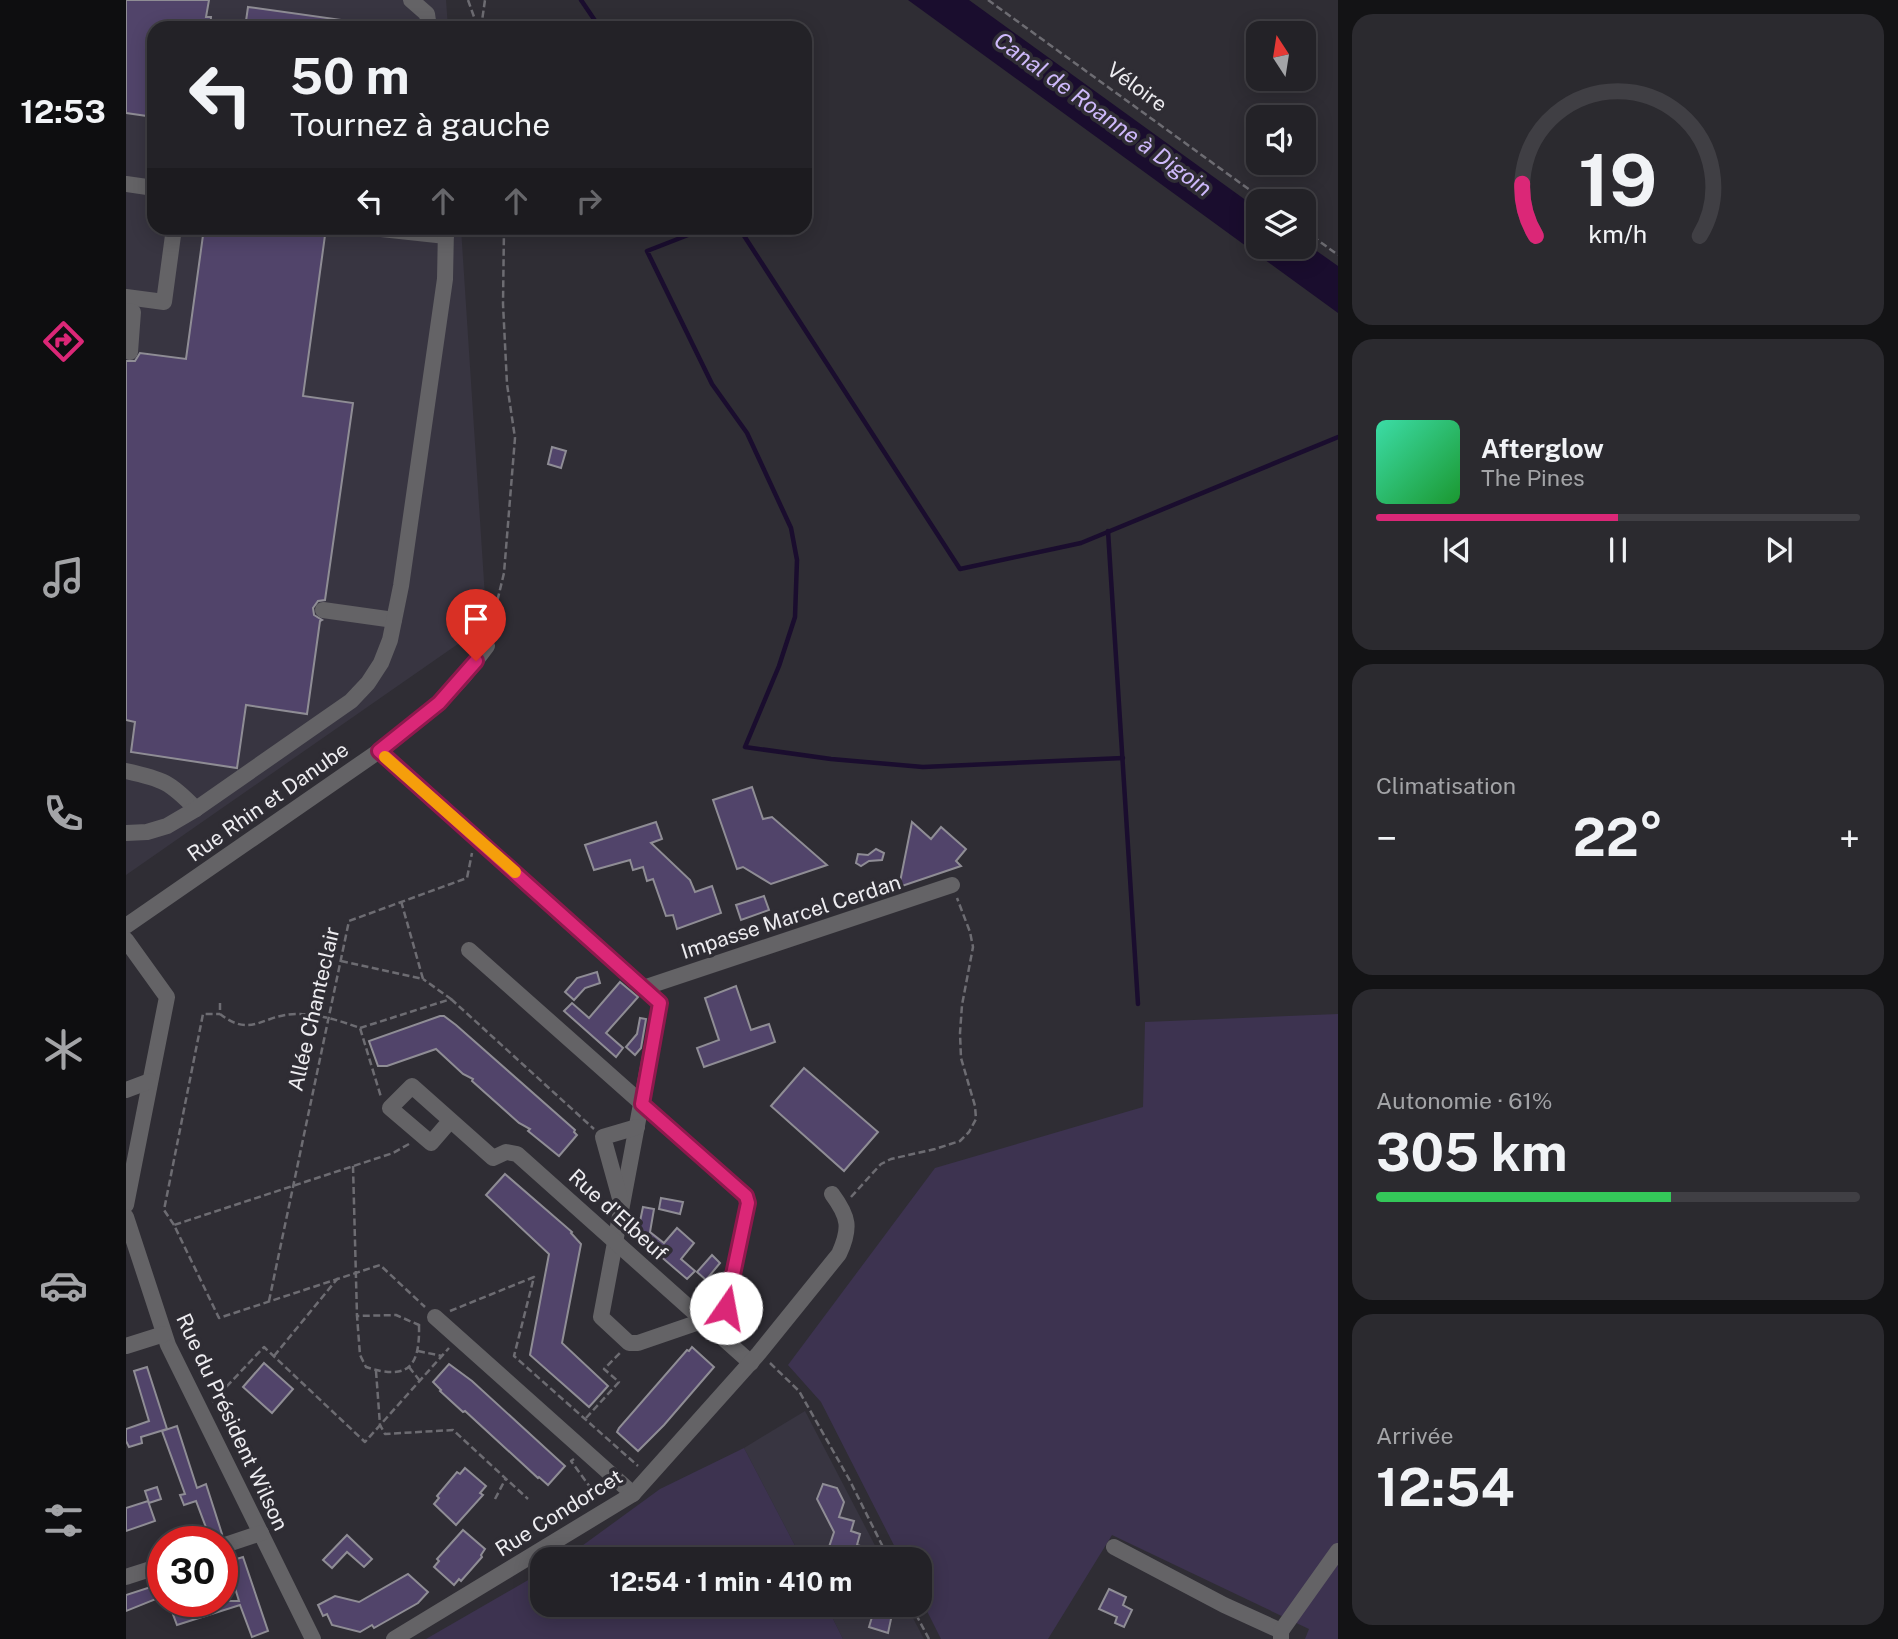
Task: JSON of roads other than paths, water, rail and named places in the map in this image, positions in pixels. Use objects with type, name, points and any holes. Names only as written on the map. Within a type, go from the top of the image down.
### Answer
[{"type":"street","points":[[411,0],[427,14],[428,21]]},
{"type":"street","points":[[126,184],[147,187]]},
{"type":"street","points":[[126,297],[164,302],[173,235]]},
{"type":"street","points":[[126,833],[147,832],[167,826],[196,809],[351,701],[368,683],[381,663],[394,620],[445,279],[446,235]]},
{"type":"street","points":[[126,311],[133,312],[130,352]]},
{"type":"street","points":[[323,610],[394,620]]},
{"type":"street","name":"Rue Rhin et Danube","points":[[126,926],[379,751],[439,703],[487,646]]},
{"type":"street","points":[[379,751],[660,1003],[601,1317],[629,1343],[638,1343],[705,1320]]},
{"type":"street","points":[[126,771],[158,778],[174,787],[196,809]]},
{"type":"street","name":"Impasse Marcel Cerdan","points":[[643,988],[952,885]]},
{"type":"street","points":[[126,940],[167,998],[126,1205]]},
{"type":"street","points":[[469,950],[746,1196],[748,1203],[720,1334]]},
{"type":"street","points":[[126,1090],[150,1081]]},
{"type":"street","points":[[412,1086],[450,1121],[431,1143],[390,1108],[412,1086]]},
{"type":"street","name":"Rue d'Elbeuf","points":[[450,1121],[493,1158],[506,1152],[517,1154],[720,1334],[755,1358]]},
{"type":"street","points":[[622,1207],[603,1137],[637,1127]]},
{"type":"street","name":"Rue Condorcet","points":[[394,1639],[633,1494],[755,1358],[839,1254],[847,1237],[847,1221],[844,1209],[832,1194]]},
{"type":"street","name":"Rue du Président Wilson","points":[[126,1217],[130,1243],[164,1334],[313,1639]]},
{"type":"street","points":[[436,1317],[633,1494]]},
{"type":"street","points":[[126,1346],[164,1334]]},
{"type":"street","points":[[238,1541],[261,1533]]},
{"type":"street","points":[[1114,1547],[1281,1635],[1338,1551]]},
{"type":"street","points":[[126,1577],[147,1570]]},
{"type":"water","name":"Canal de Roanne à Digoin","points":[[908,0],[969,0],[1246,200],[1246,246]]},
{"type":"water","points":[[1316,250],[1338,266],[1338,313],[1264,259],[1316,259]]},
{"type":"waterway","points":[[581,0],[595,21]]},
{"type":"waterway","points":[[688,235],[647,251],[712,384],[747,433],[791,528],[797,560],[795,617],[779,666],[745,747],[831,759],[923,767],[1123,758]]},
{"type":"waterway","points":[[744,235],[960,569],[1081,543],[1338,437]]},
{"type":"waterway","points":[[1108,531],[1138,1004]]}]
